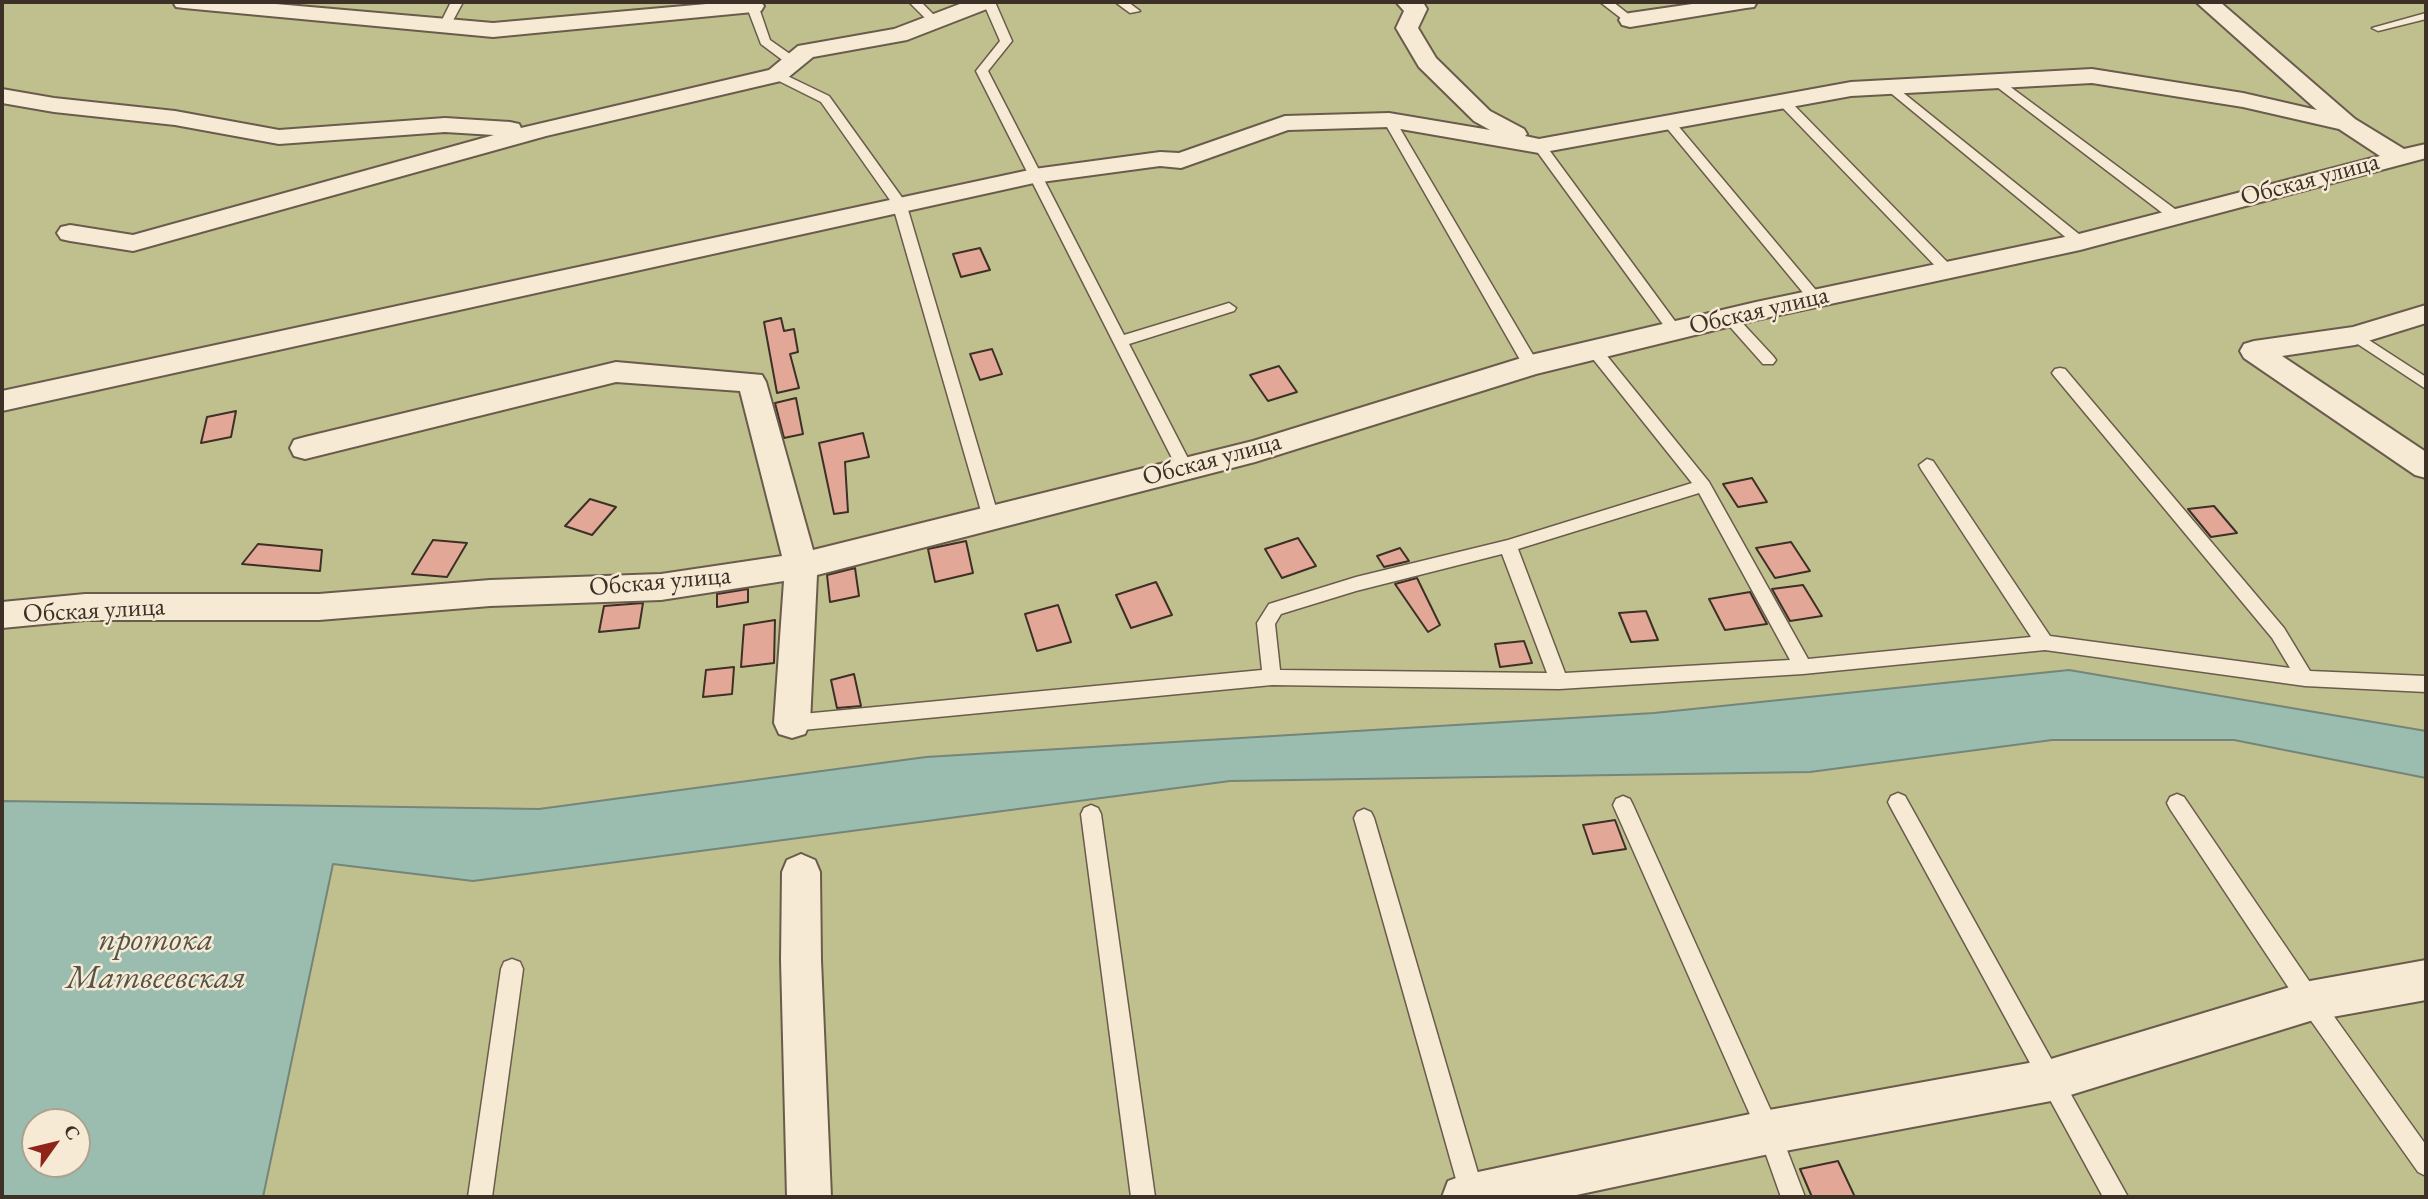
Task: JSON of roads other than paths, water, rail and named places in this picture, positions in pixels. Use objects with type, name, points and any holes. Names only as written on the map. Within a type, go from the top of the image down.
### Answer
[{"type":"street","points":[[184,2],[273,6],[493,30],[752,4]]},
{"type":"street","points":[[70,233],[133,243],[540,130],[785,69],[806,51],[899,35],[986,2]]},
{"type":"street","points":[[1407,2],[1416,9],[1407,28],[1427,62],[1482,116],[1539,146]]},
{"type":"street","points":[[1630,20],[1746,2]]},
{"type":"street","points":[[2207,2],[2347,124]]},
{"type":"street","points":[[2,401],[899,203],[1034,176],[1160,159],[1181,161],[1285,123],[1388,120],[1539,146],[1851,89],[2092,76],[2243,100],[2347,124],[2413,154]]},
{"type":"street","points":[[2,96],[54,105],[175,118],[279,137],[445,125],[540,130]]},
{"type":"street","name":"Обская улица","points":[[2,615],[85,607],[319,607],[490,593],[661,587],[801,566],[1255,450],[1531,365],[1730,317],[2080,242],[2413,154]]},
{"type":"street","points":[[2426,314],[2355,336],[2254,351],[2426,467]]},
{"type":"street","points":[[304,448],[616,372],[752,382],[801,566],[792,723]]},
{"type":"street","points":[[801,872],[801,960],[809,1197]]},
{"type":"street","points":[[1470,1197],[1769,1132],[2051,1080],[2310,1001],[2426,980]]},
{"type":"lane","points":[[445,26],[457,2]]},
{"type":"lane","points":[[915,2],[934,21]]},
{"type":"lane","points":[[986,2],[1006,41],[982,71],[1185,468]]},
{"type":"lane","points":[[1121,2],[1134,11]]},
{"type":"lane","points":[[1606,2],[1630,20]]},
{"type":"lane","points":[[752,4],[765,42],[785,69],[825,100],[899,203],[991,518]]},
{"type":"lane","points":[[2378,28],[2426,16]]},
{"type":"lane","points":[[1997,81],[2174,215]]},
{"type":"lane","points":[[1891,87],[2080,242]]},
{"type":"lane","points":[[1784,102],[1947,270]]},
{"type":"lane","points":[[1388,120],[1531,365]]},
{"type":"lane","points":[[1670,124],[1815,298]]},
{"type":"lane","points":[[1539,146],[1675,331]]},
{"type":"lane","points":[[1119,342],[1229,308]]},
{"type":"lane","points":[[1730,317],[1768,360]]},
{"type":"lane","points":[[2355,336],[2426,384]]},
{"type":"lane","points":[[1594,350],[1703,486],[1803,667]]},
{"type":"lane","points":[[2060,373],[2278,633],[2305,678]]},
{"type":"lane","points":[[1927,466],[2045,643]]},
{"type":"lane","points":[[1272,677],[1266,623],[1275,609],[1356,584],[1508,547],[1703,486]]},
{"type":"lane","points":[[1508,547],[1559,681]]},
{"type":"lane","points":[[792,723],[1272,677],[1559,681],[1803,667],[2045,643],[2305,678],[2426,684]]},
{"type":"lane","points":[[1898,802],[2116,1197]]},
{"type":"lane","points":[[2176,803],[2310,1001],[2426,1164]]},
{"type":"lane","points":[[1623,805],[1769,1132],[1793,1197]]},
{"type":"lane","points":[[1091,814],[1143,1197]]},
{"type":"lane","points":[[1364,818],[1470,1197]]},
{"type":"lane","points":[[480,1197],[512,969]]},
{"type":"water","name":"протока Матвеевская","points":[[2069,670],[2426,731],[2426,778],[2234,740],[2052,740],[1810,772],[1230,781],[473,881],[333,864],[263,1197],[2,1197],[2,801],[539,809],[926,757],[1654,713]]}]
